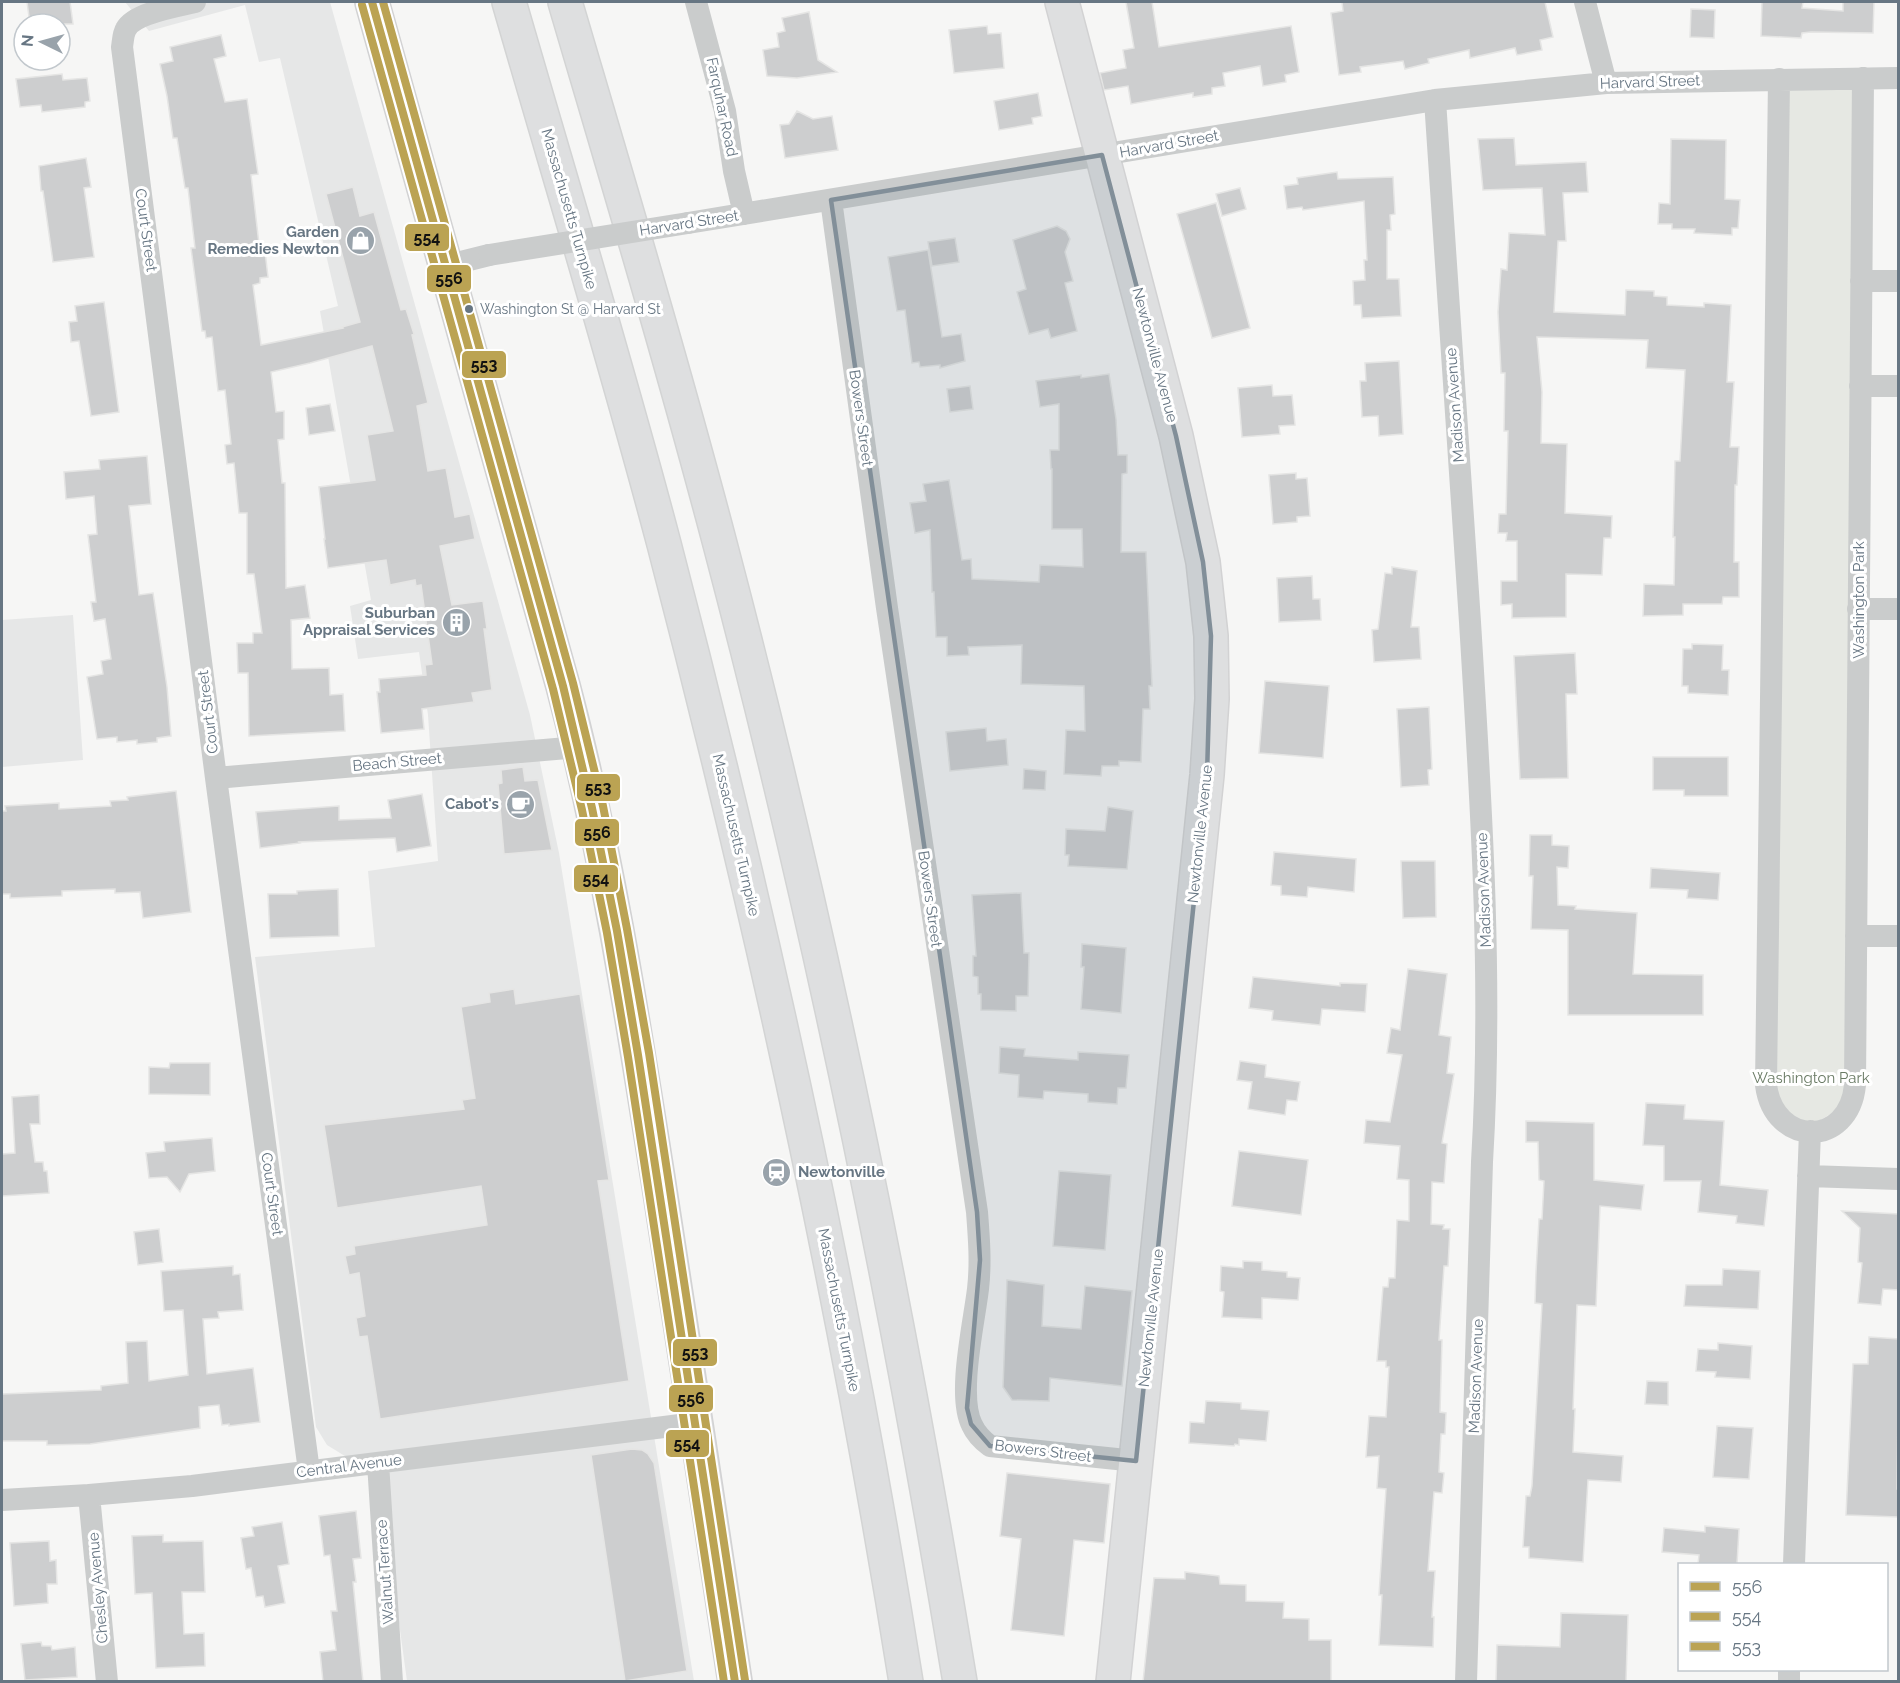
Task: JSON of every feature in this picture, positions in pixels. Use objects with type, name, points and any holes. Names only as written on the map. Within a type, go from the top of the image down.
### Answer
[{"type":"main road","points":[[372,2],[579,747],[604,860],[630,1004],[735,1682]]},
{"type":"main road","name":"Massachusetts Turnpike","points":[[509,2],[640,458],[709,721],[746,876],[826,1242],[879,1522],[906,1682]]},
{"type":"main road","points":[[565,2],[673,372],[721,547],[789,822],[884,1257],[960,1682]]},
{"type":"main road","name":"Newtonville Avenue","points":[[1062,2],[1176,436],[1203,562],[1211,636],[1212,699],[1207,776],[1113,1682]]},
{"type":"street","name":"Court Street","points":[[195,2],[144,16],[130,23],[123,36],[122,47],[216,778],[309,1471]]},
{"type":"street","name":"Farquhar Road","points":[[696,2],[725,111],[734,171],[744,214]]},
{"type":"street","points":[[1585,2],[1606,83]]},
{"type":"street","name":"Washington Park","points":[[1810,1131],[1819,1131],[1833,1126],[1845,1116],[1853,1100],[1863,78]]},
{"type":"street","name":"Harvard Street","points":[[445,266],[489,255],[1435,100],[1606,83],[1899,78]]},
{"type":"street","points":[[1779,79],[1766,1085],[1768,1101],[1775,1114],[1789,1126],[1810,1131],[1794,1563]]},
{"type":"street","name":"Madison Avenue","points":[[1435,100],[1480,786],[1486,951],[1486,1099],[1482,1162],[1467,1682]]},
{"type":"street","name":"Bowers Street","points":[[831,200],[887,608],[977,1212],[980,1260],[966,1386],[967,1408],[971,1424],[979,1437],[990,1446],[1136,1461]]},
{"type":"street","points":[[1861,281],[1899,281]]},
{"type":"street","points":[[1860,386],[1899,386]]},
{"type":"street","points":[[1858,609],[1899,609]]},
{"type":"street","name":"Beach Street","points":[[216,778],[579,747]]},
{"type":"street","points":[[1856,936],[1899,936]]},
{"type":"street","points":[[1808,1176],[1899,1179]]},
{"type":"street","name":"Central Avenue","points":[[2,1500],[192,1486],[696,1423]]},
{"type":"street","name":"Walnut Terrace","points":[[378,1462],[392,1682]]},
{"type":"street","name":"Chesley Avenue","points":[[89,1495],[107,1682]]},
{"type":"highlighted area","points":[[1102,155],[1176,436],[1203,562],[1211,636],[1207,775],[1136,1461],[990,1446],[971,1424],[967,1408],[980,1260],[977,1212],[831,200]]},
{"type":"shaded area","points":[[125,2],[330,2],[530,715],[559,853],[694,1681],[407,1681],[379,1477],[327,1445],[316,1427],[255,957],[375,947],[368,871],[438,861],[428,715],[419,652],[358,659],[350,606],[371,600],[320,311],[338,306],[280,58],[259,62],[245,5],[149,31]]},
{"type":"shaded area","points":[[73,615],[83,760],[2,767],[2,620]]},
{"type":"green space","name":"Washington Park","points":[[1863,78],[1853,1100],[1803,1131],[1766,1085],[1779,79]]},
{"type":"building","points":[[27,2],[70,2],[71,12],[28,12]]},
{"type":"building","points":[[1126,2],[1152,2],[1159,47],[1291,26],[1299,72],[1285,75],[1286,82],[1263,86],[1260,66],[1223,73],[1225,86],[1212,88],[1212,94],[1193,97],[1193,93],[1131,104],[1128,86],[1104,90],[1100,73],[1126,68],[1123,50],[1134,48]]},
{"type":"building","points":[[1342,2],[1545,2],[1553,37],[1540,40],[1542,50],[1517,55],[1515,48],[1470,58],[1469,50],[1428,59],[1429,63],[1405,69],[1403,61],[1360,67],[1361,72],[1339,75],[1331,13],[1343,11]]},
{"type":"building","points":[[1762,2],[1803,2],[1802,8],[1843,11],[1843,2],[1874,2],[1873,33],[1811,32],[1802,33],[1801,38],[1761,36]]},
{"type":"building","points":[[1691,9],[1715,10],[1714,38],[1690,37]]},
{"type":"building","points":[[809,12],[818,60],[837,72],[797,78],[767,76],[763,50],[779,47],[777,33],[785,31],[782,18]]},
{"type":"building","points":[[987,26],[988,34],[1001,33],[1004,68],[954,73],[949,30]]},
{"type":"building","points":[[221,35],[226,56],[214,59],[225,102],[247,99],[258,174],[251,175],[259,244],[264,243],[268,277],[260,278],[260,283],[253,285],[261,345],[343,328],[360,322],[326,194],[353,187],[360,216],[374,212],[401,310],[406,309],[414,334],[412,335],[428,403],[417,406],[428,471],[446,468],[455,517],[470,514],[475,539],[440,546],[452,605],[483,601],[487,629],[484,629],[492,690],[472,693],[474,702],[422,709],[424,729],[381,733],[377,692],[380,692],[379,679],[426,675],[425,665],[432,664],[421,585],[416,586],[415,580],[390,585],[386,560],[328,568],[324,539],[319,487],[375,480],[367,435],[393,431],[372,346],[271,372],[276,412],[284,411],[284,439],[278,440],[282,483],[285,483],[286,588],[305,585],[310,618],[291,620],[292,669],[329,668],[330,695],[343,694],[345,731],[249,736],[248,673],[238,673],[237,643],[253,643],[253,633],[262,633],[254,574],[247,574],[247,513],[239,513],[234,463],[227,464],[225,445],[231,444],[225,390],[218,391],[212,337],[206,338],[205,331],[202,331],[191,248],[195,248],[188,188],[185,188],[177,138],[173,138],[160,64],[173,61],[170,47]]},
{"type":"building","points":[[62,74],[63,80],[87,78],[90,101],[85,102],[85,107],[42,112],[41,105],[20,107],[16,79]]},
{"type":"building","points":[[1038,93],[1042,116],[1032,118],[1033,124],[999,130],[994,101]]},
{"type":"building","points":[[797,111],[813,119],[832,116],[838,150],[785,158],[780,125],[789,124]]},
{"type":"building","points":[[1514,138],[1516,165],[1586,162],[1588,192],[1563,193],[1566,241],[1558,241],[1554,312],[1625,315],[1626,290],[1654,291],[1654,296],[1667,297],[1667,305],[1704,307],[1704,303],[1731,305],[1727,382],[1734,382],[1730,447],[1739,447],[1737,485],[1735,485],[1734,562],[1739,562],[1739,597],[1723,597],[1722,604],[1683,604],[1683,615],[1643,616],[1644,584],[1674,585],[1675,461],[1680,461],[1685,370],[1646,368],[1648,340],[1537,337],[1542,392],[1541,443],[1567,444],[1565,513],[1612,516],[1611,538],[1604,538],[1602,575],[1566,574],[1566,617],[1512,618],[1512,604],[1501,605],[1501,581],[1517,581],[1517,541],[1506,541],[1507,533],[1498,533],[1499,514],[1506,514],[1508,431],[1504,431],[1505,373],[1501,373],[1498,312],[1501,269],[1507,270],[1509,233],[1545,235],[1542,188],[1483,190],[1478,139]]},
{"type":"building","points":[[1671,139],[1726,140],[1725,199],[1740,200],[1738,228],[1732,228],[1732,235],[1694,233],[1695,229],[1672,229],[1672,224],[1658,224],[1659,203],[1670,204]]},
{"type":"building","points":[[86,158],[91,187],[84,188],[94,257],[53,262],[39,166]]},
{"type":"building","points":[[1337,172],[1338,179],[1393,177],[1395,214],[1390,215],[1391,230],[1387,230],[1387,279],[1399,279],[1401,316],[1362,318],[1361,305],[1354,305],[1353,281],[1365,280],[1364,260],[1367,260],[1364,201],[1303,210],[1302,207],[1287,209],[1284,186],[1298,184],[1297,178]]},
{"type":"building","points":[[1240,188],[1246,209],[1222,216],[1216,194]]},
{"type":"building","points":[[1216,203],[1250,328],[1212,338],[1177,214]]},
{"type":"building","points":[[1057,226],[1066,231],[1070,239],[1065,252],[1073,281],[1065,283],[1077,331],[1051,338],[1048,329],[1029,334],[1017,292],[1026,289],[1013,240]]},
{"type":"building","points":[[955,238],[959,262],[932,266],[928,242]]},
{"type":"building","points":[[928,250],[942,337],[961,334],[965,361],[940,368],[940,365],[920,367],[919,362],[912,363],[905,310],[897,311],[888,257]]},
{"type":"building","points":[[104,302],[119,412],[91,416],[79,341],[71,342],[69,322],[77,321],[75,306]]},
{"type":"building","points":[[1399,361],[1403,434],[1379,436],[1378,416],[1362,417],[1360,381],[1366,381],[1365,363]]},
{"type":"building","points":[[1109,374],[1116,419],[1118,455],[1127,455],[1127,473],[1122,474],[1121,552],[1146,552],[1152,686],[1149,686],[1150,709],[1143,709],[1141,762],[1119,761],[1119,766],[1102,766],[1101,776],[1064,774],[1066,730],[1085,731],[1084,686],[1021,684],[1022,645],[968,647],[969,655],[947,656],[947,637],[936,637],[930,530],[915,533],[910,503],[926,501],[923,484],[949,480],[962,560],[971,559],[972,579],[1039,582],[1040,565],[1083,567],[1082,529],[1052,529],[1050,450],[1059,450],[1059,404],[1040,407],[1036,381]]},
{"type":"building","points":[[1272,385],[1273,396],[1292,395],[1295,425],[1279,426],[1280,434],[1242,437],[1238,388]]},
{"type":"building","points":[[970,386],[973,409],[950,412],[947,389]]},
{"type":"building","points":[[330,404],[335,431],[309,435],[306,408]]},
{"type":"building","points":[[147,456],[151,504],[129,506],[139,595],[153,593],[167,687],[171,736],[157,738],[157,742],[137,744],[137,740],[117,742],[117,737],[97,739],[87,677],[103,674],[101,661],[111,659],[105,619],[94,621],[91,602],[96,602],[88,535],[97,534],[94,496],[66,499],[64,472],[100,469],[99,460]]},
{"type":"building","points":[[1296,473],[1296,479],[1307,478],[1310,516],[1297,517],[1297,522],[1273,524],[1269,475]]},
{"type":"building","points":[[1392,567],[1417,571],[1411,627],[1419,627],[1421,659],[1374,662],[1372,630],[1378,629],[1385,573],[1392,574]]},
{"type":"building","points":[[1312,576],[1313,599],[1320,599],[1321,620],[1279,622],[1277,578]]},
{"type":"building","points":[[1692,644],[1723,645],[1722,670],[1729,670],[1728,695],[1688,693],[1688,686],[1682,686],[1683,649],[1692,649]]},
{"type":"building","points":[[1575,653],[1577,694],[1566,694],[1568,778],[1520,779],[1514,656]]},
{"type":"building","points":[[1265,681],[1329,686],[1323,758],[1259,753]]},
{"type":"building","points":[[1429,707],[1432,769],[1428,770],[1429,785],[1401,787],[1397,709]]},
{"type":"building","points":[[986,728],[987,741],[1006,739],[1008,765],[950,771],[946,732]]},
{"type":"building","points":[[1653,757],[1728,757],[1728,796],[1684,796],[1684,790],[1653,790]]},
{"type":"building","points":[[523,767],[525,781],[538,780],[552,850],[504,854],[498,784],[502,783],[501,770]]},
{"type":"building","points":[[1024,769],[1046,771],[1045,790],[1023,789]]},
{"type":"building","points":[[176,791],[191,912],[143,918],[140,892],[115,893],[115,889],[62,891],[62,896],[10,898],[10,894],[2,894],[2,811],[6,811],[5,806],[59,803],[59,809],[111,806],[110,801],[128,800],[127,797]]},
{"type":"building","points":[[422,794],[431,846],[397,852],[395,838],[299,842],[260,848],[256,812],[339,806],[339,820],[391,818],[388,800]]},
{"type":"building","points":[[1108,807],[1133,811],[1127,869],[1068,866],[1069,855],[1065,855],[1066,829],[1105,831]]},
{"type":"building","points":[[1530,835],[1552,835],[1552,845],[1569,846],[1568,868],[1557,867],[1558,905],[1576,906],[1575,909],[1637,913],[1633,974],[1703,975],[1703,1015],[1568,1015],[1568,930],[1531,929],[1533,876],[1529,876]]},
{"type":"building","points":[[1274,852],[1356,859],[1354,892],[1308,887],[1307,897],[1281,895],[1281,886],[1271,885]]},
{"type":"building","points":[[1401,861],[1435,861],[1436,917],[1403,918]]},
{"type":"building","points":[[1651,868],[1720,873],[1718,900],[1687,898],[1688,890],[1650,888]]},
{"type":"building","points":[[338,889],[339,936],[270,938],[268,894],[297,894],[297,891]]},
{"type":"building","points":[[1021,893],[1024,953],[1029,953],[1028,996],[1016,996],[1016,1011],[981,1010],[978,977],[973,976],[973,956],[976,956],[972,895]]},
{"type":"building","points":[[1082,944],[1126,948],[1121,1013],[1081,1009],[1084,967],[1081,967]]},
{"type":"building","points":[[1408,969],[1447,974],[1439,1035],[1451,1037],[1447,1073],[1454,1074],[1442,1143],[1447,1144],[1444,1183],[1432,1182],[1431,1224],[1444,1225],[1443,1229],[1450,1229],[1448,1266],[1444,1266],[1439,1340],[1442,1340],[1440,1412],[1446,1413],[1445,1434],[1441,1434],[1439,1472],[1444,1473],[1442,1493],[1434,1492],[1428,1571],[1435,1571],[1433,1647],[1379,1645],[1382,1595],[1379,1595],[1386,1489],[1377,1488],[1379,1456],[1366,1457],[1369,1416],[1386,1417],[1389,1367],[1386,1367],[1386,1361],[1377,1361],[1383,1287],[1388,1287],[1389,1278],[1395,1278],[1397,1220],[1409,1221],[1409,1180],[1397,1179],[1400,1146],[1364,1143],[1366,1120],[1390,1122],[1402,1055],[1387,1053],[1391,1028],[1400,1030]]},
{"type":"building","points":[[1253,977],[1340,986],[1340,983],[1367,984],[1365,1012],[1322,1009],[1320,1025],[1272,1020],[1273,1011],[1249,1008]]},
{"type":"building","points":[[514,989],[516,1004],[580,994],[609,1180],[598,1181],[629,1381],[380,1419],[367,1336],[359,1337],[356,1318],[365,1316],[359,1273],[349,1275],[345,1256],[355,1254],[354,1246],[487,1225],[481,1186],[337,1208],[324,1125],[464,1109],[462,1100],[475,1098],[461,1007],[490,1002],[489,993]]},
{"type":"building","points":[[1000,1047],[1025,1049],[1024,1056],[1078,1060],[1078,1052],[1129,1055],[1126,1088],[1118,1088],[1117,1104],[1088,1102],[1088,1094],[1044,1091],[1043,1099],[1018,1097],[1019,1075],[999,1073]]},
{"type":"building","points":[[1240,1061],[1266,1065],[1265,1077],[1300,1082],[1297,1101],[1287,1100],[1285,1115],[1248,1109],[1252,1082],[1237,1080]]},
{"type":"building","points":[[170,1063],[210,1063],[210,1095],[149,1094],[149,1067],[169,1068]]},
{"type":"building","points":[[39,1095],[40,1124],[30,1124],[35,1162],[43,1162],[44,1171],[47,1171],[49,1193],[2,1196],[2,1154],[15,1153],[12,1097]]},
{"type":"building","points":[[1646,1103],[1685,1105],[1684,1119],[1724,1121],[1720,1185],[1768,1190],[1764,1226],[1736,1223],[1737,1216],[1698,1212],[1701,1181],[1664,1181],[1664,1146],[1643,1145]]},
{"type":"building","points":[[1526,1121],[1594,1123],[1594,1180],[1644,1185],[1641,1210],[1600,1206],[1596,1306],[1577,1305],[1573,1452],[1623,1456],[1621,1482],[1588,1480],[1583,1562],[1529,1558],[1529,1547],[1523,1547],[1526,1496],[1530,1496],[1532,1486],[1542,1304],[1535,1303],[1536,1272],[1544,1181],[1539,1180],[1538,1142],[1526,1142]]},
{"type":"building","points":[[212,1138],[215,1171],[189,1174],[180,1192],[167,1177],[149,1178],[146,1153],[165,1151],[164,1142]]},
{"type":"building","points":[[1239,1151],[1308,1160],[1301,1215],[1232,1206]]},
{"type":"building","points":[[1059,1171],[1111,1175],[1105,1250],[1053,1246]]},
{"type":"building","points":[[1842,1211],[1899,1214],[1899,1290],[1883,1289],[1881,1305],[1858,1303],[1862,1263],[1858,1262],[1860,1228]]},
{"type":"building","points":[[159,1229],[163,1262],[138,1265],[134,1232]]},
{"type":"building","points":[[1243,1261],[1262,1262],[1262,1270],[1287,1272],[1287,1277],[1300,1278],[1298,1300],[1262,1298],[1262,1319],[1222,1317],[1224,1292],[1220,1291],[1221,1266],[1243,1268]]},
{"type":"building","points":[[233,1266],[233,1275],[240,1274],[243,1310],[218,1312],[219,1318],[203,1319],[207,1374],[253,1368],[260,1422],[222,1425],[219,1405],[199,1407],[200,1428],[90,1444],[47,1445],[47,1441],[2,1441],[2,1394],[101,1390],[101,1386],[128,1383],[126,1342],[147,1341],[149,1381],[188,1375],[183,1310],[164,1311],[161,1271]]},
{"type":"building","points":[[1723,1269],[1760,1271],[1758,1309],[1684,1306],[1686,1285],[1722,1285]]},
{"type":"building","points":[[1007,1280],[1044,1285],[1042,1326],[1081,1329],[1085,1286],[1132,1291],[1122,1386],[1050,1378],[1049,1401],[1012,1400],[1003,1387]]},
{"type":"building","points":[[1869,1337],[1899,1339],[1897,1489],[1899,1489],[1899,1517],[1846,1515],[1853,1364],[1868,1364]]},
{"type":"building","points":[[1718,1343],[1752,1346],[1750,1379],[1715,1377],[1716,1372],[1696,1371],[1698,1349],[1718,1350]]},
{"type":"building","points":[[1647,1381],[1668,1382],[1668,1405],[1645,1404]]},
{"type":"building","points":[[1206,1401],[1241,1403],[1241,1409],[1269,1411],[1266,1441],[1239,1439],[1239,1445],[1234,1446],[1189,1443],[1190,1422],[1204,1423]]},
{"type":"building","points":[[1717,1426],[1753,1428],[1749,1479],[1713,1477]]},
{"type":"building","points":[[632,1449],[642,1450],[654,1463],[687,1671],[625,1681],[591,1455]]},
{"type":"building","points":[[1007,1473],[1110,1484],[1104,1543],[1074,1540],[1064,1636],[1011,1630],[1021,1539],[1000,1536]]},
{"type":"building","points":[[356,1511],[361,1558],[353,1559],[356,1582],[353,1582],[363,1682],[323,1682],[320,1652],[336,1650],[331,1611],[337,1611],[330,1555],[324,1556],[319,1516]]},
{"type":"building","points":[[282,1522],[289,1564],[278,1566],[285,1603],[265,1607],[263,1596],[256,1597],[251,1568],[246,1569],[241,1538],[254,1536],[252,1527]]},
{"type":"building","points":[[1705,1526],[1739,1529],[1737,1563],[1698,1563],[1699,1555],[1662,1552],[1664,1528],[1705,1532]]},
{"type":"building","points":[[163,1535],[163,1542],[203,1541],[205,1592],[182,1592],[184,1634],[204,1633],[205,1666],[156,1668],[152,1593],[135,1594],[132,1536]]},
{"type":"building","points":[[49,1541],[50,1561],[56,1560],[57,1584],[47,1584],[48,1603],[14,1606],[10,1543]]},
{"type":"building","points":[[1185,1572],[1219,1576],[1220,1584],[1246,1585],[1246,1601],[1284,1602],[1283,1618],[1309,1619],[1309,1640],[1331,1640],[1331,1682],[1143,1682],[1154,1578],[1185,1579]]},
{"type":"building","points":[[1561,1613],[1628,1615],[1626,1682],[1496,1682],[1497,1645],[1560,1647]]},
{"type":"building","points":[[41,1642],[42,1646],[51,1646],[52,1650],[75,1647],[77,1677],[25,1680],[21,1644]]},
{"type":"transit line","name":"556","points":[[372,2],[563,686],[592,808],[617,931],[638,1055],[735,1682]]},
{"type":"transit line","name":"553","points":[[383,2],[573,683],[603,806],[649,1053],[745,1680]]},
{"type":"transit line","name":"554","points":[[362,5],[553,689],[582,810],[607,933],[628,1057],[724,1682]]},
{"type":"place","name":"Garden Remedies Newton","points":[[360,241]]},
{"type":"place","name":"Washington St @ Harvard St","points":[[469,309]]},
{"type":"place","name":"Suburban Appraisal Services","points":[[456,622]]},
{"type":"place","name":"Cabot's","points":[[520,804]]},
{"type":"place","name":"Newtonville","points":[[777,1172]]}]
